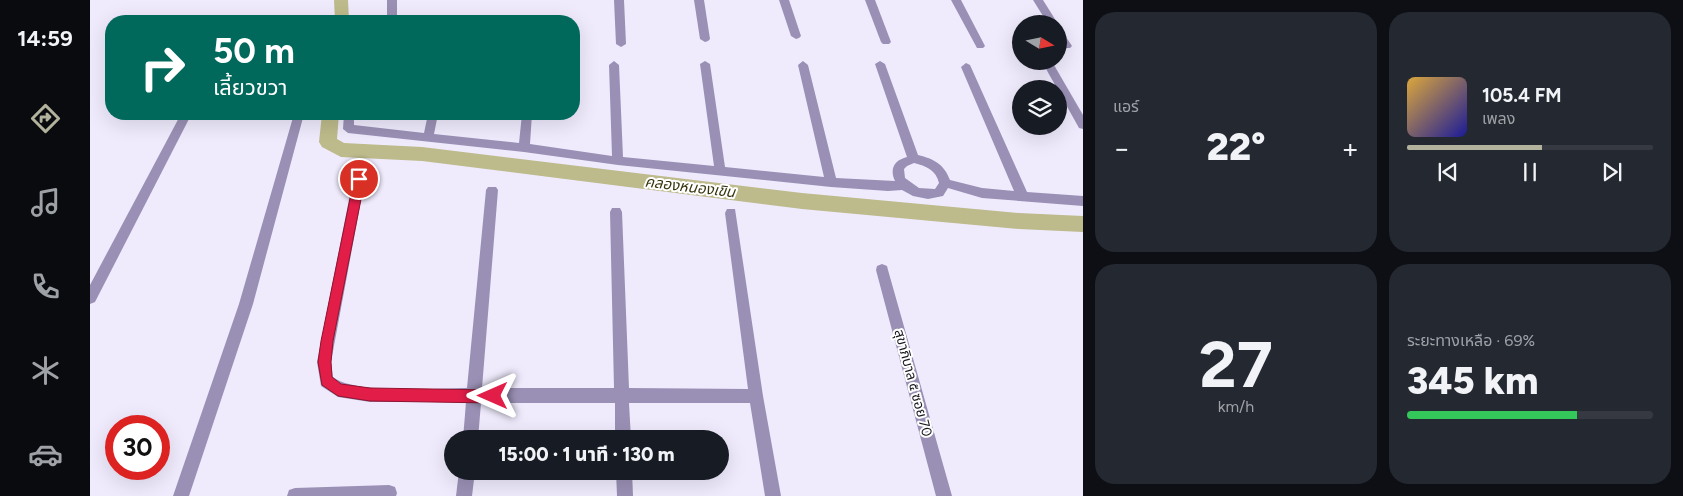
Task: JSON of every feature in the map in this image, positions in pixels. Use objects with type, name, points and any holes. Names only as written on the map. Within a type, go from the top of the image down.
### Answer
[{"type":"street","points":[[392,0],[392,15]]},
{"type":"street","points":[[619,0],[621,44]]},
{"type":"street","points":[[699,0],[705,39]]},
{"type":"street","points":[[784,0],[796,36]]},
{"type":"street","points":[[870,0],[886,42]]},
{"type":"street","points":[[956,0],[980,46]]},
{"type":"street","points":[[1038,0],[1047,15]]},
{"type":"street","points":[[705,64],[720,171]]},
{"type":"street","points":[[880,64],[914,158]]},
{"type":"street","points":[[614,65],[618,161]]},
{"type":"street","points":[[803,65],[831,182]]},
{"type":"street","points":[[966,67],[1023,197]]},
{"type":"street","points":[[1052,70],[1083,125]]},
{"type":"street","points":[[90,298],[183,120]]},
{"type":"street","points":[[181,496],[246,304],[297,120]]},
{"type":"street","points":[[349,120],[348,129],[524,148],[618,161],[831,182],[888,186],[904,185]]},
{"type":"street","points":[[428,138],[432,120]]},
{"type":"street","points":[[524,148],[526,120]]},
{"type":"street","points":[[914,158],[921,160],[935,166],[940,171],[945,183],[938,193],[932,195],[916,193],[904,185],[898,178],[898,166],[902,162],[914,158]]},
{"type":"street","points":[[359,179],[324,362],[326,381],[338,390],[370,394],[474,396],[756,396]]},
{"type":"street","points":[[945,183],[982,193],[1083,201]]},
{"type":"street","points":[[471,430],[492,190]]},
{"type":"street","points":[[616,212],[623,430]]},
{"type":"street","points":[[731,212],[756,396],[773,496]]},
{"type":"street","name":"สุขาภิบาล ๕ ซอย 70","points":[[882,270],[944,496]]},
{"type":"street","points":[[464,496],[466,480]]},
{"type":"street","points":[[624,480],[625,496]]},
{"type":"street","points":[[295,496],[389,493]]},
{"type":"waterway","name":"คลองหนองเขิน","points":[[341,0],[342,15]]},
{"type":"waterway","name":"คลองหนองเขิน","points":[[330,120],[328,142],[341,150],[422,154],[802,201],[1019,221],[1083,224]]},
{"type":"route","points":[[359,179],[327,341],[324,362],[326,381],[338,390],[370,394],[493,396]]}]
